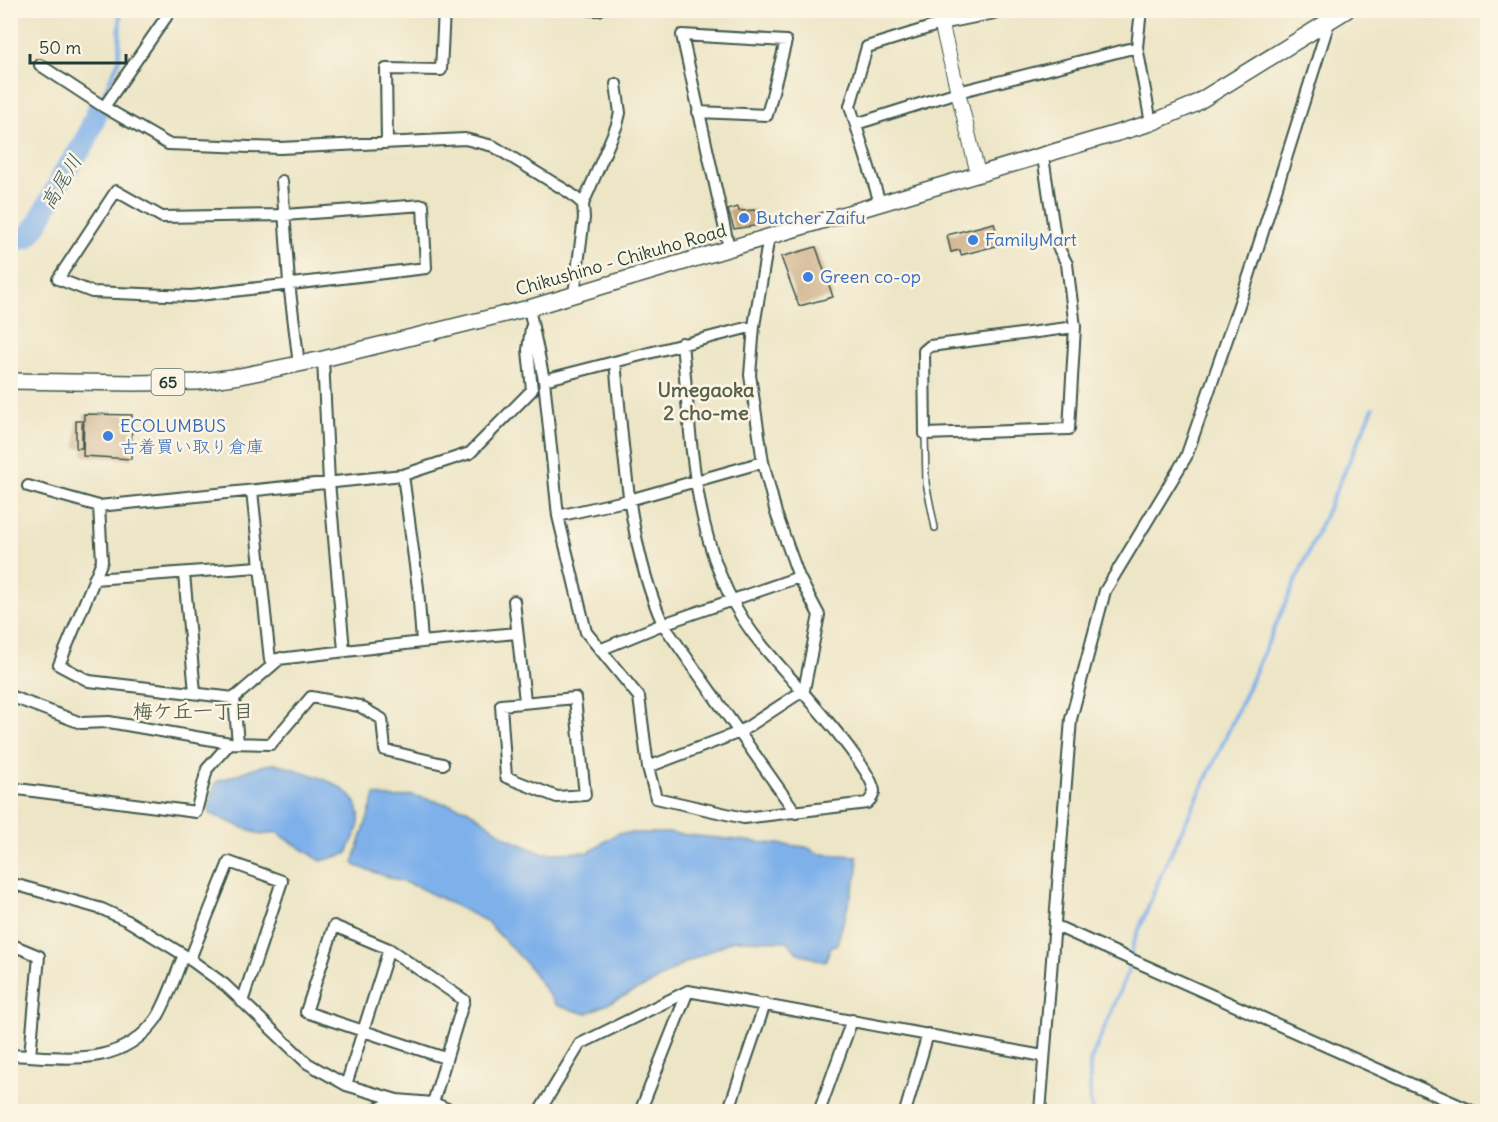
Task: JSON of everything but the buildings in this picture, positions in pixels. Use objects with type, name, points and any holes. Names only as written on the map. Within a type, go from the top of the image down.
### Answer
[{"type":"main road","name":"Chikushino - Chikuho Road","points":[[10,381],[134,383],[197,381],[299,365],[531,314],[574,294],[1042,157],[1150,123],[1193,105],[1347,10]]},
{"type":"street","points":[[104,108],[171,10]]},
{"type":"street","points":[[387,143],[386,69],[441,70],[444,10]]},
{"type":"street","points":[[590,10],[599,10]]},
{"type":"street","points":[[880,203],[850,106],[867,47],[940,17],[1009,10]]},
{"type":"street","points":[[1141,10],[1137,47],[1150,123]]},
{"type":"street","points":[[940,17],[978,174]]},
{"type":"street","points":[[1040,1112],[1071,719],[1105,591],[1186,457],[1249,276],[1329,22]]},
{"type":"street","points":[[698,112],[766,115],[786,41],[682,35],[698,112],[729,248]]},
{"type":"street","points":[[856,124],[958,92],[1137,47]]},
{"type":"street","points":[[40,65],[104,108],[168,144],[280,148],[465,139],[493,146],[570,193],[583,204]]},
{"type":"street","points":[[574,294],[584,218],[583,204],[620,113],[616,84]]},
{"type":"street","points":[[1042,157],[1056,243],[1066,264],[1075,327],[1069,429],[925,434],[924,351],[930,346],[1075,327]]},
{"type":"street","points":[[282,181],[288,284],[299,365]]},
{"type":"street","points":[[116,191],[162,217],[284,215],[423,205],[426,268],[191,296],[92,292],[58,279],[116,191]]},
{"type":"street","points":[[648,767],[740,732],[804,690],[819,615],[799,577],[776,513],[763,462],[750,375],[754,326],[769,236]]},
{"type":"street","points":[[531,314],[544,380],[558,516],[586,632],[639,697],[648,767],[656,798],[744,818],[867,803],[874,792],[867,774],[804,690],[761,645],[731,601],[721,579],[695,480],[682,343]]},
{"type":"street","points":[[28,486],[99,506],[403,475],[470,453],[532,390],[528,350],[531,314]]},
{"type":"street","points":[[544,380],[754,326]]},
{"type":"street","points":[[323,359],[329,482],[344,650]]},
{"type":"street","points":[[615,362],[629,500],[645,576],[663,624],[796,813]]},
{"type":"street","points":[[558,516],[629,500],[763,462]]},
{"type":"street","points":[[403,475],[418,588],[422,642]]},
{"type":"street","points":[[252,491],[258,567],[270,660],[344,650],[516,633]]},
{"type":"street","points":[[99,506],[102,561],[59,665],[89,681],[234,698],[281,658]]},
{"type":"street","points":[[94,579],[258,567]]},
{"type":"street","points":[[184,574],[195,692]]},
{"type":"street","points":[[602,649],[663,624],[799,577]]},
{"type":"street","points":[[514,601],[525,701]]},
{"type":"street","points":[[10,696],[81,723],[109,722],[234,743],[271,744],[311,697],[359,706],[382,719],[385,750],[443,764]]},
{"type":"street","points":[[10,788],[196,812],[207,769],[234,743],[234,698]]},
{"type":"street","points":[[575,698],[585,795],[557,797],[506,777],[501,705],[525,701],[575,698]]},
{"type":"street","points":[[10,1055],[92,1058],[120,1051],[138,1040],[157,1017],[187,957],[229,862],[282,881],[242,1002]]},
{"type":"street","points":[[10,883],[102,909],[128,921],[187,957],[242,1002],[307,1063],[346,1084],[397,1100],[433,1103],[455,1112]]},
{"type":"street","points":[[433,1103],[464,1000],[389,949],[333,926],[306,1012],[445,1058]]},
{"type":"street","points":[[1056,926],[1474,1112]]},
{"type":"street","points":[[10,944],[39,956],[30,1056]]},
{"type":"street","points":[[346,1084],[389,949]]},
{"type":"street","points":[[540,1112],[580,1044],[688,991],[1043,1056]]},
{"type":"street","points":[[640,1112],[688,991]]},
{"type":"street","points":[[728,1112],[765,1005]]},
{"type":"street","points":[[819,1112],[852,1020]]},
{"type":"street","points":[[905,1112],[928,1034]]},
{"type":"street","points":[[370,1112],[397,1100]]},
{"type":"lane","points":[[925,434],[926,483],[935,528]]},
{"type":"water","points":[[278,764],[331,782],[352,798],[358,809],[359,823],[347,854],[321,861],[276,832],[261,835],[210,814],[209,807],[216,782],[255,768]]},
{"type":"water","points":[[375,795],[396,798],[412,795],[467,809],[509,839],[542,853],[589,852],[618,833],[669,833],[806,847],[820,854],[857,856],[858,871],[837,944],[831,947],[825,962],[796,952],[788,941],[733,940],[681,965],[652,983],[586,1014],[556,1005],[526,963],[486,921],[418,887],[353,863]]},
{"type":"waterway","name":"高尾川","points":[[102,98],[119,60],[120,10]]},
{"type":"waterway","name":"高尾川","points":[[10,240],[26,238],[38,223],[65,171],[85,143],[98,109]]},
{"type":"waterway","points":[[1093,1112],[1090,1100],[1090,1062],[1128,972],[1133,945],[1162,872],[1224,741],[1373,408]]},
{"type":"place","name":"Butcher Zaifu","points":[[744,218]]},
{"type":"place","name":"FamilyMart","points":[[973,240]]},
{"type":"place","name":"Green co-op","points":[[808,277]]},
{"type":"place","name":"ECOLUMBUS 古着買い取り倉庫","points":[[108,436]]},
{"type":"district","name":"Umegaoka 2 cho-me","points":[[706,402]]},
{"type":"district","name":"梅ケ丘一丁目","points":[[193,711]]}]
